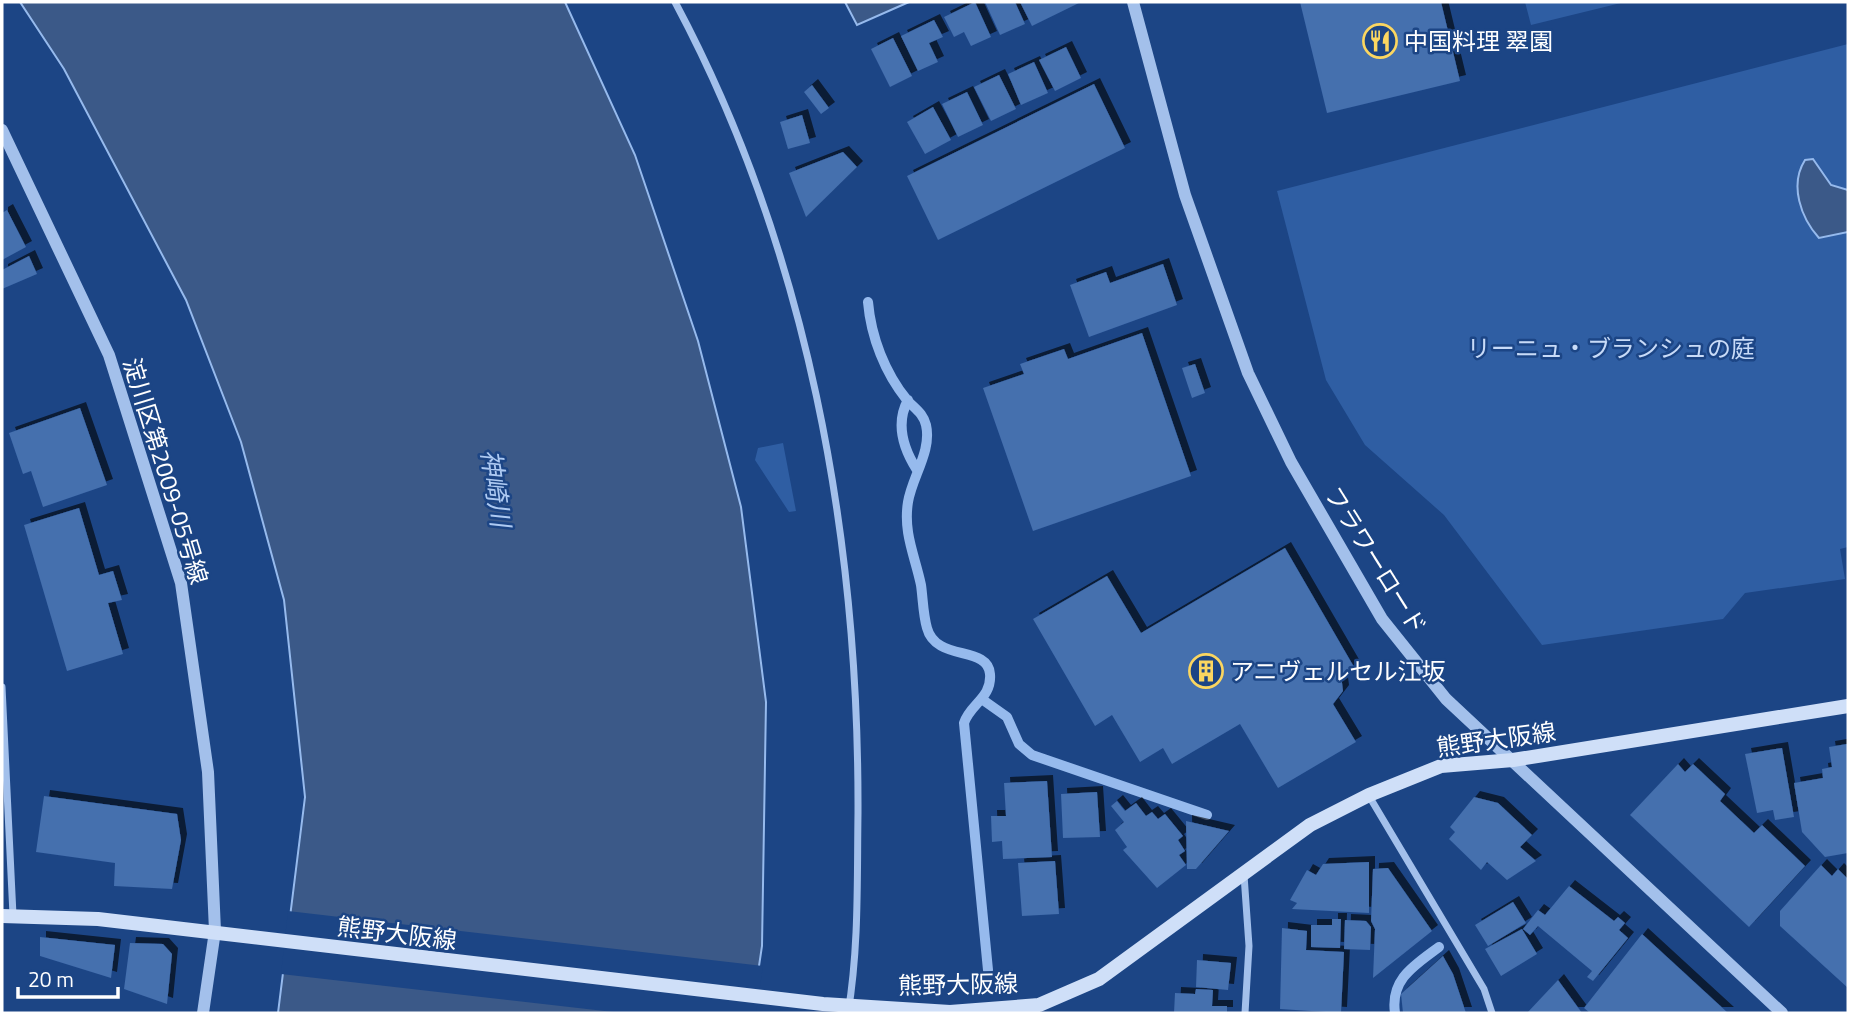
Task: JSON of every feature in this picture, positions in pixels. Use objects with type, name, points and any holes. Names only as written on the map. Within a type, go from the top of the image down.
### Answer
[{"type":"main road","name":"熊野大阪線","points":[[8,916],[98,919],[215,931],[235,937],[848,1009],[950,1012],[1040,1005],[1099,979],[1310,825],[1368,795],[1441,766],[1513,760],[1848,706]]},
{"type":"street","points":[[675,2],[710,66],[780,257],[818,398],[840,525],[858,727],[857,929],[848,1009]]},
{"type":"street","name":"フラワーロード","points":[[1133,2],[1190,208],[1248,373],[1291,462],[1382,619],[1446,699],[1782,1013]]},
{"type":"street","name":"淀川区第2009-05号線","points":[[2,130],[109,355],[181,583],[208,772],[215,931],[202,1013]]},
{"type":"street","points":[[2,687],[8,916]]},
{"type":"street","points":[[1368,795],[1484,989],[1492,1013]]},
{"type":"street","points":[[1244,875],[1249,946],[1245,1013]]},
{"type":"green space","points":[[1525,2],[1625,2],[1531,25]]},
{"type":"green space","name":"リーニュ・ブランシュの庭","points":[[1848,44],[1848,547],[1840,549],[1845,579],[1745,593],[1723,619],[1542,645],[1444,515],[1365,445],[1326,380],[1277,191]]},
{"type":"green space","points":[[783,443],[796,511],[789,512],[755,460],[758,448]]},
{"type":"water","name":"神崎川","points":[[20,2],[565,2],[635,155],[698,341],[741,507],[766,702],[762,946],[752,1013],[278,1013],[305,797],[284,600],[241,442],[186,300],[64,69]]},
{"type":"water","points":[[845,2],[909,2],[857,25]]},
{"type":"water","points":[[1813,159],[1831,185],[1848,190],[1848,232],[1819,238],[1802,211],[1798,190],[1800,170],[1805,160]]},
{"type":"pier","points":[[288,911],[763,966],[756,1013],[622,1013],[281,974]]},
{"type":"building","points":[[975,2],[991,37],[971,46],[964,32],[954,37],[944,17]]},
{"type":"building","points":[[985,2],[1015,2],[1025,24],[1000,35]]},
{"type":"building","points":[[1020,2],[1081,2],[1032,26]]},
{"type":"building","name":"中国料理 翠園","points":[[1300,2],[1441,2],[1460,81],[1327,113]]},
{"type":"building","points":[[934,20],[943,37],[929,43],[938,62],[918,71],[901,36]]},
{"type":"building","points":[[893,38],[912,76],[890,87],[871,49]]},
{"type":"building","points":[[1066,47],[1081,78],[1055,91],[1039,60]]},
{"type":"building","points":[[1034,62],[1048,93],[1021,105],[1008,74]]},
{"type":"building","points":[[999,75],[1016,109],[991,121],[974,87]]},
{"type":"building","points":[[1094,84],[1125,148],[938,240],[907,176]]},
{"type":"building","points":[[812,85],[829,108],[821,114],[804,92]]},
{"type":"building","points":[[967,92],[983,125],[958,137],[942,104]]},
{"type":"building","points":[[933,107],[951,140],[925,154],[907,122]]},
{"type":"building","points":[[802,115],[810,143],[788,149],[780,122]]},
{"type":"building","points":[[843,152],[857,167],[806,217],[789,173]]},
{"type":"building","points":[[7,210],[26,247],[2,260],[2,213]]},
{"type":"building","points":[[29,256],[37,274],[2,289],[2,270]]},
{"type":"building","points":[[1163,264],[1177,305],[1089,337],[1070,285],[1106,272],[1110,283]]},
{"type":"building","points":[[1142,333],[1191,476],[1033,531],[983,388],[1024,374],[1020,364],[1064,349],[1068,359]]},
{"type":"building","points":[[1195,364],[1205,393],[1192,398],[1182,368]]},
{"type":"building","points":[[80,408],[107,485],[43,507],[31,471],[23,474],[9,433]]},
{"type":"building","points":[[79,508],[99,575],[113,571],[122,600],[108,603],[123,654],[67,671],[24,525]]},
{"type":"building","name":"アニヴェルセル江坂","points":[[1285,548],[1354,667],[1341,675],[1343,691],[1333,704],[1356,742],[1278,788],[1240,724],[1172,764],[1163,748],[1140,762],[1112,715],[1095,726],[1033,619],[1107,576],[1141,633]]},
{"type":"building","points":[[1847,744],[1848,853],[1825,857],[1802,832],[1794,783],[1823,778],[1822,769],[1832,767],[1829,747]]},
{"type":"building","points":[[1782,748],[1794,817],[1775,820],[1773,810],[1757,813],[1745,754]]},
{"type":"building","points":[[1678,764],[1685,772],[1693,764],[1725,794],[1720,801],[1754,833],[1762,825],[1805,866],[1749,927],[1630,815]]},
{"type":"building","points":[[1047,781],[1052,857],[1003,859],[1002,841],[992,842],[991,816],[1006,816],[1004,783]]},
{"type":"building","points":[[1097,792],[1100,837],[1063,838],[1061,794]]},
{"type":"building","points":[[44,796],[177,814],[181,840],[172,889],[114,886],[115,863],[36,852]]},
{"type":"building","points":[[1474,797],[1498,803],[1532,835],[1520,847],[1536,861],[1507,880],[1487,862],[1481,870],[1449,839],[1455,832],[1450,827]]},
{"type":"building","points":[[1117,801],[1125,811],[1136,803],[1146,816],[1152,812],[1158,819],[1165,814],[1183,836],[1178,840],[1185,851],[1179,855],[1186,865],[1157,888],[1123,850],[1127,847],[1115,830],[1124,822],[1111,806]]},
{"type":"building","points":[[1186,821],[1229,831],[1196,869],[1187,869]]},
{"type":"building","points":[[1055,861],[1059,914],[1022,916],[1018,863]]},
{"type":"building","points":[[1369,862],[1369,913],[1292,909],[1297,903],[1290,900],[1307,870],[1316,875],[1323,864]]},
{"type":"building","points":[[1821,865],[1832,876],[1838,869],[1848,879],[1848,988],[1780,926],[1780,911]]},
{"type":"building","points":[[1388,868],[1432,931],[1373,978],[1373,869]]},
{"type":"building","points":[[1569,886],[1614,921],[1618,917],[1625,923],[1619,930],[1628,938],[1593,981],[1587,977],[1592,971],[1538,926],[1530,935],[1523,929],[1538,910],[1545,915]]},
{"type":"building","points":[[1513,902],[1526,923],[1488,946],[1475,925]]},
{"type":"building","points":[[1332,919],[1341,919],[1340,948],[1311,947],[1311,925],[1332,925]]},
{"type":"building","points":[[1345,920],[1366,921],[1371,927],[1370,950],[1344,949]]},
{"type":"building","points":[[1282,928],[1307,931],[1306,950],[1344,952],[1341,1013],[1280,1009]]},
{"type":"building","points":[[1522,929],[1537,954],[1501,976],[1485,949]]},
{"type":"building","points":[[1642,934],[1728,1013],[1590,1013],[1584,1008]]},
{"type":"building","points":[[40,937],[115,945],[111,978],[40,956]]},
{"type":"building","points":[[130,943],[163,944],[172,954],[167,1004],[124,989]]},
{"type":"building","points":[[1443,956],[1453,974],[1466,1013],[1403,1013],[1401,994]]},
{"type":"building","points":[[1197,960],[1231,963],[1228,990],[1196,987]]},
{"type":"building","points":[[1558,980],[1582,1013],[1527,1013]]},
{"type":"building","points":[[1196,989],[1213,990],[1212,1006],[1227,1006],[1227,1013],[1174,1013],[1175,993],[1195,994]]},
{"type":"waterway","points":[[868,302],[880,354],[899,389],[921,414],[926,425],[926,444],[910,493],[907,524],[921,585],[927,628],[932,639],[940,645],[981,659],[990,674],[988,689],[964,723],[988,970]]},
{"type":"waterway","points":[[908,400],[902,418],[902,436],[917,470]]},
{"type":"waterway","points":[[983,700],[1007,717],[1019,744],[1032,755],[1207,815]]},
{"type":"waterway","points":[[1395,1013],[1394,1001],[1400,982],[1413,967],[1439,947]]},
{"type":"place","name":"中国料理 翠園","points":[[1380,41]]},
{"type":"place","name":"アニヴェルセル江坂","points":[[1206,671]]}]
